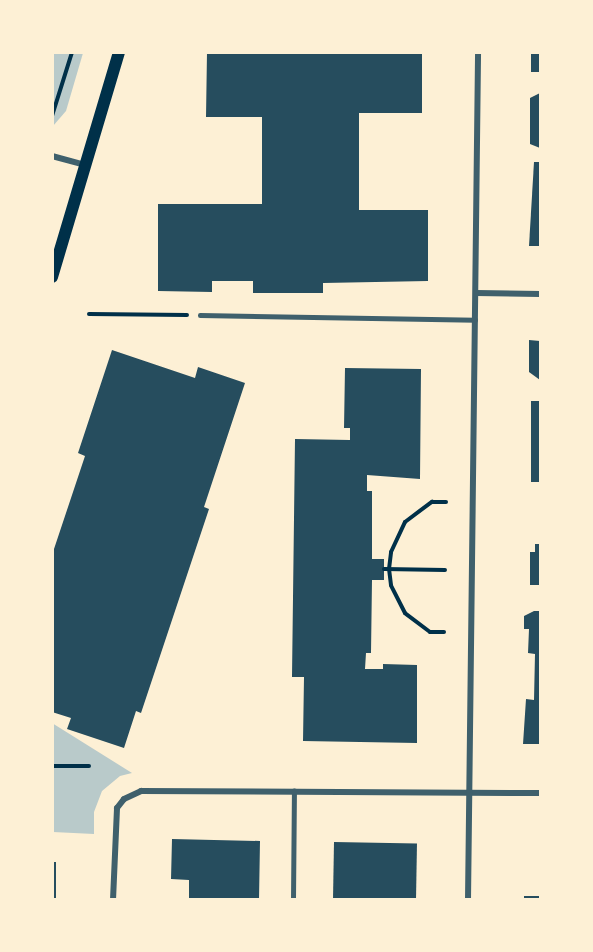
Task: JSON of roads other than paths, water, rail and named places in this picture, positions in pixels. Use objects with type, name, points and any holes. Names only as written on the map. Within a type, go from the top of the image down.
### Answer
[{"type":"main road","points":[[52,276],[119,52]]},
{"type":"street","points":[[468,900],[478,52]]},
{"type":"street","points":[[52,156],[85,166]]},
{"type":"street","points":[[476,293],[540,294]]},
{"type":"street","points":[[113,900],[114,825],[124,799],[151,790],[540,793]]},
{"type":"lane","points":[[200,315],[475,320]]},
{"type":"lane","points":[[293,900],[294,791]]}]
